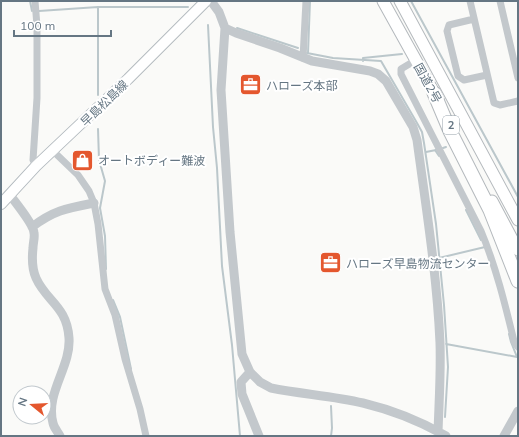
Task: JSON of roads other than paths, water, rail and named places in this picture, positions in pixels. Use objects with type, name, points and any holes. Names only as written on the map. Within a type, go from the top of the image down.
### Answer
[{"type":"highway","name":"国道2号","points":[[383,1],[518,250]]},
{"type":"highway","name":"国道2号","points":[[400,1],[518,220]]},
{"type":"highway","points":[[434,93],[450,131],[490,210],[518,281]]},
{"type":"main road","name":"早島松島線","points":[[1,204],[36,166],[128,79],[206,1]]},
{"type":"street","points":[[35,1],[37,26],[37,98],[33,160],[36,166]]},
{"type":"street","points":[[211,1],[219,12],[225,28],[221,90],[230,232],[242,354],[250,372],[260,382],[271,388],[361,402],[384,408],[411,418],[440,435],[440,342],[432,255],[417,140],[412,127],[386,81],[378,74],[370,71],[312,61],[225,28]]},
{"type":"street","points":[[303,58],[306,1]]},
{"type":"street","points":[[470,1],[494,103],[500,105],[518,101]]},
{"type":"street","points":[[500,1],[518,78]]},
{"type":"street","points":[[474,19],[449,25],[447,31],[458,76],[464,80],[487,75]]},
{"type":"street","points":[[416,60],[401,69],[401,74],[482,231],[492,257],[503,294],[514,341],[518,347]]},
{"type":"street","points":[[53,151],[78,175],[90,191],[94,203],[98,224],[105,289],[115,315],[125,359],[140,409],[146,436]]},
{"type":"street","points":[[10,194],[34,232],[33,261],[36,277],[43,290],[63,314],[67,324],[69,338],[68,352],[54,392],[51,413],[53,424],[60,436]]},
{"type":"street","points":[[32,227],[46,217],[63,210],[94,203]]},
{"type":"street","points":[[250,372],[241,382],[242,394],[259,436]]},
{"type":"street","points":[[504,436],[518,411]]},
{"type":"waterway","points":[[30,1],[32,11]]},
{"type":"waterway","points":[[308,53],[310,1]]},
{"type":"waterway","points":[[411,1],[518,197]]},
{"type":"waterway","points":[[39,11],[98,7],[188,7]]},
{"type":"waterway","points":[[98,7],[98,95]]},
{"type":"waterway","points":[[208,25],[222,266],[232,345],[240,436]]},
{"type":"waterway","points":[[237,28],[298,48]]},
{"type":"waterway","points":[[307,53],[333,58],[381,61],[422,132],[436,224],[444,305],[448,367],[445,417]]},
{"type":"waterway","points":[[363,61],[363,58],[402,54]]},
{"type":"waterway","points":[[98,129],[99,160],[105,181],[100,208],[105,236],[106,269]]},
{"type":"waterway","points":[[435,150],[439,156]]},
{"type":"waterway","points":[[426,152],[436,150]]},
{"type":"waterway","points":[[466,210],[481,240]]},
{"type":"waterway","points":[[439,258],[485,247]]},
{"type":"waterway","points":[[113,300],[120,317],[131,369]]},
{"type":"waterway","points":[[509,334],[517,357]]},
{"type":"waterway","points":[[446,344],[517,357]]},
{"type":"waterway","points":[[331,406],[331,436]]},
{"type":"place","name":"ハローズ本部","points":[[251,85]]},
{"type":"place","name":"オートボディー難波","points":[[83,160]]},
{"type":"place","name":"ハローズ早島物流センター","points":[[330,263]]}]
